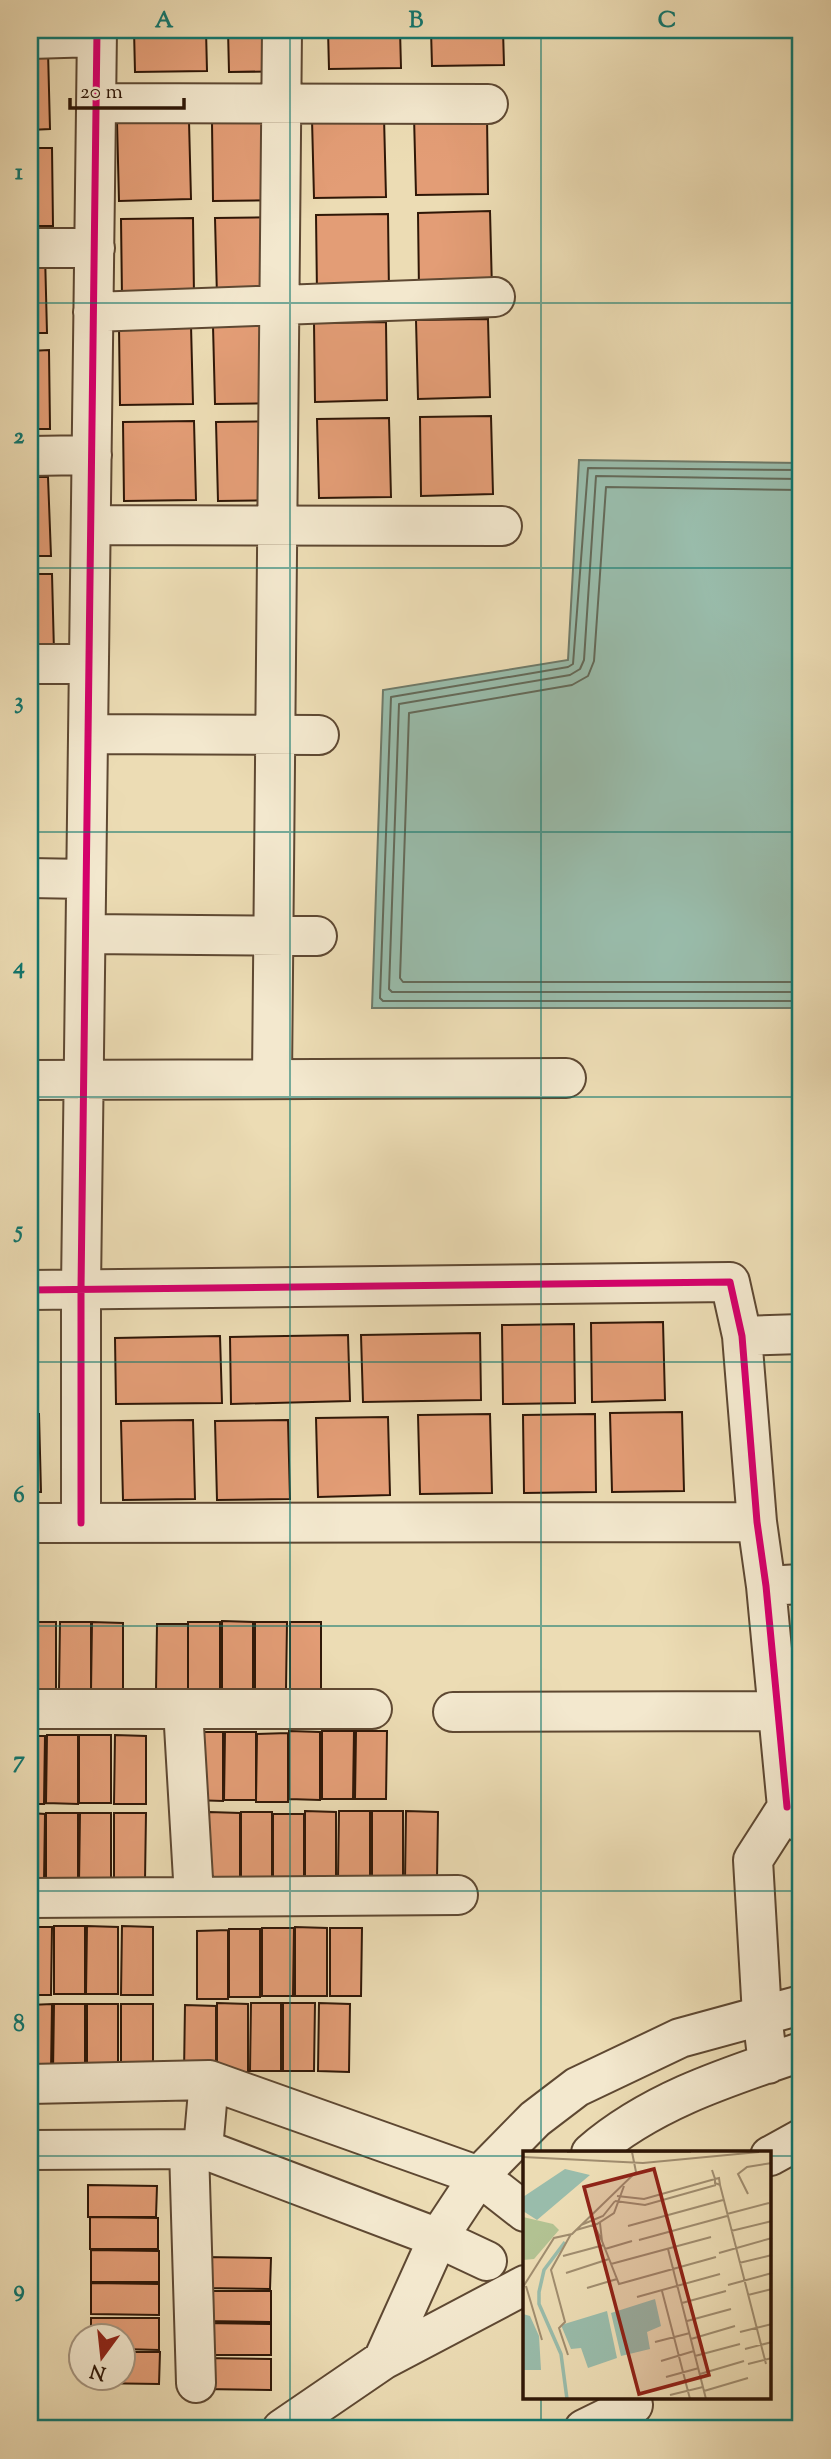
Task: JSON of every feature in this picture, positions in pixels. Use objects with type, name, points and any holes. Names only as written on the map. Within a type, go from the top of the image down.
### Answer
[{"type":"street","points":[[272,1078],[282,30]]},
{"type":"street","points":[[30,39],[97,34],[81,1289],[81,1523]]},
{"type":"street","points":[[96,103],[488,104]]},
{"type":"street","points":[[30,248],[95,248]]},
{"type":"street","points":[[93,312],[495,297]]},
{"type":"street","points":[[30,456],[92,455]]},
{"type":"street","points":[[91,524],[502,526]]},
{"type":"street","points":[[30,664],[89,664]]},
{"type":"street","points":[[88,734],[319,735]]},
{"type":"street","points":[[30,878],[86,878]]},
{"type":"street","points":[[86,934],[317,936]]},
{"type":"street","points":[[30,1080],[566,1078]]},
{"type":"street","points":[[30,1290],[730,1282],[741,1336],[757,1522],[783,1585],[778,1711],[792,1762],[794,1815],[753,1860],[762,2015],[785,2058],[707,2085],[656,2109],[606,2139],[593,2151]]},
{"type":"street","points":[[741,1336],[801,1334]]},
{"type":"street","points":[[30,1523],[757,1522]]},
{"type":"street","points":[[30,1709],[372,1709]]},
{"type":"street","points":[[183,1709],[194,1896]]},
{"type":"street","points":[[453,1712],[778,1711]]},
{"type":"street","points":[[30,1898],[458,1895]]},
{"type":"street","points":[[383,2360],[438,2238],[479,2176],[535,2119],[577,2087],[680,2038],[801,2005]]},
{"type":"street","points":[[196,2383],[196,2149],[209,2080]]},
{"type":"street","points":[[30,2084],[209,2080],[479,2176],[523,2211]]},
{"type":"street","points":[[772,2154],[801,2139]]},
{"type":"street","points":[[30,2150],[196,2149],[438,2238],[487,2260]]},
{"type":"street","points":[[455,2322],[487,2260],[523,2215]]},
{"type":"street","points":[[307,2422],[383,2360],[523,2286]]},
{"type":"street","points":[[584,2429],[637,2411]]},
{"type":"water","points":[[579,460],[801,463],[801,1008],[372,1008],[383,690],[568,660]]},
{"type":"building","points":[[134,30],[206,30],[207,71],[135,72]]},
{"type":"building","points":[[228,30],[300,30],[301,71],[229,72]]},
{"type":"building","points":[[328,30],[400,30],[401,68],[329,69]]},
{"type":"building","points":[[431,30],[503,30],[504,65],[432,66]]},
{"type":"building","points":[[30,51],[48,51],[50,129],[30,130]]},
{"type":"building","points":[[487,115],[488,194],[416,195],[414,116]]},
{"type":"building","points":[[384,117],[386,197],[314,198],[312,119]]},
{"type":"building","points":[[189,121],[191,199],[119,201],[117,122]]},
{"type":"building","points":[[284,121],[285,200],[213,201],[212,122]]},
{"type":"building","points":[[30,148],[52,148],[53,226],[30,226]]},
{"type":"building","points":[[490,211],[492,290],[419,291],[418,213]]},
{"type":"building","points":[[388,214],[389,293],[317,294],[316,215]]},
{"type":"building","points":[[287,217],[289,296],[217,297],[215,218]]},
{"type":"building","points":[[193,218],[194,296],[122,298],[121,219]]},
{"type":"building","points":[[30,254],[45,254],[47,333],[30,333]]},
{"type":"building","points":[[488,319],[490,397],[418,399],[416,320]]},
{"type":"building","points":[[386,322],[387,400],[315,402],[314,323]]},
{"type":"building","points":[[191,325],[193,404],[120,405],[119,326]]},
{"type":"building","points":[[285,325],[287,403],[215,404],[213,326]]},
{"type":"building","points":[[49,350],[50,429],[30,429],[30,351]]},
{"type":"building","points":[[491,416],[493,494],[421,496],[420,417]]},
{"type":"building","points":[[389,418],[391,497],[319,498],[317,419]]},
{"type":"building","points":[[194,421],[196,500],[124,501],[123,422]]},
{"type":"building","points":[[289,421],[290,500],[218,501],[216,422]]},
{"type":"building","points":[[30,477],[48,477],[51,556],[30,556]]},
{"type":"building","points":[[30,574],[52,574],[54,652],[30,652]]},
{"type":"building","points":[[30,764],[32,843],[30,843]]},
{"type":"building","points":[[30,890],[31,969],[30,969]]},
{"type":"building","points":[[30,987],[33,987],[35,1066],[30,1066]]},
{"type":"building","points":[[30,1094],[33,1094],[35,1173],[30,1173]]},
{"type":"building","points":[[30,1191],[36,1191],[38,1269],[30,1269]]},
{"type":"building","points":[[30,1317],[36,1317],[38,1396],[30,1396]]},
{"type":"building","points":[[663,1322],[665,1400],[592,1402],[591,1323]]},
{"type":"building","points":[[574,1324],[575,1403],[503,1404],[502,1325]]},
{"type":"building","points":[[480,1333],[481,1400],[363,1402],[361,1335]]},
{"type":"building","points":[[348,1335],[350,1401],[231,1404],[230,1337]]},
{"type":"building","points":[[220,1336],[222,1403],[116,1404],[115,1338]]},
{"type":"building","points":[[682,1412],[684,1491],[612,1492],[610,1413]]},
{"type":"building","points":[[30,1414],[39,1414],[41,1492],[30,1492]]},
{"type":"building","points":[[490,1414],[492,1493],[420,1494],[418,1415]]},
{"type":"building","points":[[595,1414],[596,1492],[524,1493],[523,1415]]},
{"type":"building","points":[[388,1417],[390,1495],[318,1497],[316,1418]]},
{"type":"building","points":[[193,1420],[195,1499],[123,1500],[121,1421]]},
{"type":"building","points":[[288,1420],[290,1499],[217,1500],[215,1421]]},
{"type":"building","points":[[222,1621],[253,1622],[253,1690],[222,1689]]},
{"type":"building","points":[[30,1622],[56,1622],[56,1690],[30,1690]]},
{"type":"building","points":[[60,1622],[91,1622],[91,1690],[59,1690]]},
{"type":"building","points":[[92,1622],[123,1623],[123,1691],[91,1691]]},
{"type":"building","points":[[188,1622],[220,1622],[220,1690],[188,1690]]},
{"type":"building","points":[[255,1622],[287,1622],[286,1690],[255,1690]]},
{"type":"building","points":[[290,1622],[321,1622],[321,1690],[290,1690]]},
{"type":"building","points":[[157,1624],[188,1624],[188,1692],[156,1692]]},
{"type":"building","points":[[289,1731],[320,1732],[320,1800],[289,1799]]},
{"type":"building","points":[[322,1731],[354,1731],[353,1799],[322,1799]]},
{"type":"building","points":[[356,1731],[387,1731],[386,1799],[355,1799]]},
{"type":"building","points":[[192,1732],[223,1732],[223,1801],[192,1800]]},
{"type":"building","points":[[225,1732],[256,1732],[256,1800],[224,1800]]},
{"type":"building","points":[[288,1733],[288,1802],[256,1802],[257,1734]]},
{"type":"building","points":[[47,1735],[78,1735],[78,1804],[46,1803]]},
{"type":"building","points":[[79,1735],[111,1735],[111,1803],[79,1803]]},
{"type":"building","points":[[115,1735],[146,1736],[146,1804],[114,1804]]},
{"type":"building","points":[[30,1736],[45,1736],[44,1804],[30,1804]]},
{"type":"building","points":[[305,1811],[336,1812],[336,1880],[305,1880]]},
{"type":"building","points":[[339,1811],[370,1811],[370,1879],[338,1879]]},
{"type":"building","points":[[372,1811],[403,1811],[403,1880],[372,1879]]},
{"type":"building","points":[[406,1811],[438,1812],[437,1880],[405,1880]]},
{"type":"building","points":[[209,1812],[240,1813],[240,1881],[208,1881]]},
{"type":"building","points":[[241,1812],[272,1812],[272,1881],[241,1880]]},
{"type":"building","points":[[30,1813],[45,1814],[44,1882],[30,1881]]},
{"type":"building","points":[[46,1813],[78,1813],[78,1881],[46,1881]]},
{"type":"building","points":[[80,1813],[111,1813],[111,1881],[79,1881]]},
{"type":"building","points":[[114,1813],[146,1813],[145,1881],[114,1881]]},
{"type":"building","points":[[273,1814],[304,1814],[304,1882],[273,1882]]},
{"type":"building","points":[[54,1926],[85,1926],[85,1994],[54,1994]]},
{"type":"building","points":[[87,1926],[118,1927],[118,1994],[86,1994]]},
{"type":"building","points":[[122,1926],[153,1927],[153,1995],[121,1995]]},
{"type":"building","points":[[30,1927],[52,1927],[51,1995],[30,1995]]},
{"type":"building","points":[[295,1927],[327,1928],[327,1996],[295,1996]]},
{"type":"building","points":[[262,1928],[294,1928],[293,1996],[262,1996]]},
{"type":"building","points":[[330,1928],[362,1928],[361,1996],[330,1996]]},
{"type":"building","points":[[229,1929],[260,1929],[260,1997],[229,1997]]},
{"type":"building","points":[[228,1930],[228,1999],[197,1999],[197,1931]]},
{"type":"building","points":[[217,2003],[248,2004],[248,2072],[217,2072]]},
{"type":"building","points":[[251,2003],[281,2003],[281,2071],[250,2071]]},
{"type":"building","points":[[283,2003],[315,2003],[314,2071],[283,2071]]},
{"type":"building","points":[[319,2003],[350,2004],[349,2072],[318,2071]]},
{"type":"building","points":[[52,2004],[51,2072],[30,2072],[30,2005]]},
{"type":"building","points":[[54,2004],[85,2004],[85,2072],[53,2072]]},
{"type":"building","points":[[87,2004],[118,2004],[118,2072],[87,2072]]},
{"type":"building","points":[[121,2004],[153,2004],[153,2072],[121,2072]]},
{"type":"building","points":[[185,2005],[216,2006],[216,2074],[184,2073]]},
{"type":"building","points":[[88,2185],[157,2186],[156,2217],[88,2217]]},
{"type":"building","points":[[90,2217],[158,2218],[158,2249],[90,2249]]},
{"type":"building","points":[[91,2250],[159,2251],[159,2282],[91,2282]]},
{"type":"building","points":[[202,2257],[271,2258],[270,2289],[202,2288]]},
{"type":"building","points":[[91,2283],[159,2284],[159,2315],[91,2314]]},
{"type":"building","points":[[202,2291],[271,2291],[271,2322],[202,2321]]},
{"type":"building","points":[[91,2318],[159,2318],[159,2350],[136,2349],[136,2322],[91,2322]]},
{"type":"building","points":[[203,2323],[271,2324],[271,2355],[202,2355]]},
{"type":"building","points":[[136,2352],[160,2352],[159,2384],[136,2384]]},
{"type":"building","points":[[202,2358],[271,2359],[271,2390],[202,2389]]},
{"type":"cycle path","points":[[81,1523],[81,1289],[97,30]]},
{"type":"cycle path","points":[[30,1290],[730,1282],[742,1336],[757,1522],[766,1586],[787,1807]]}]
